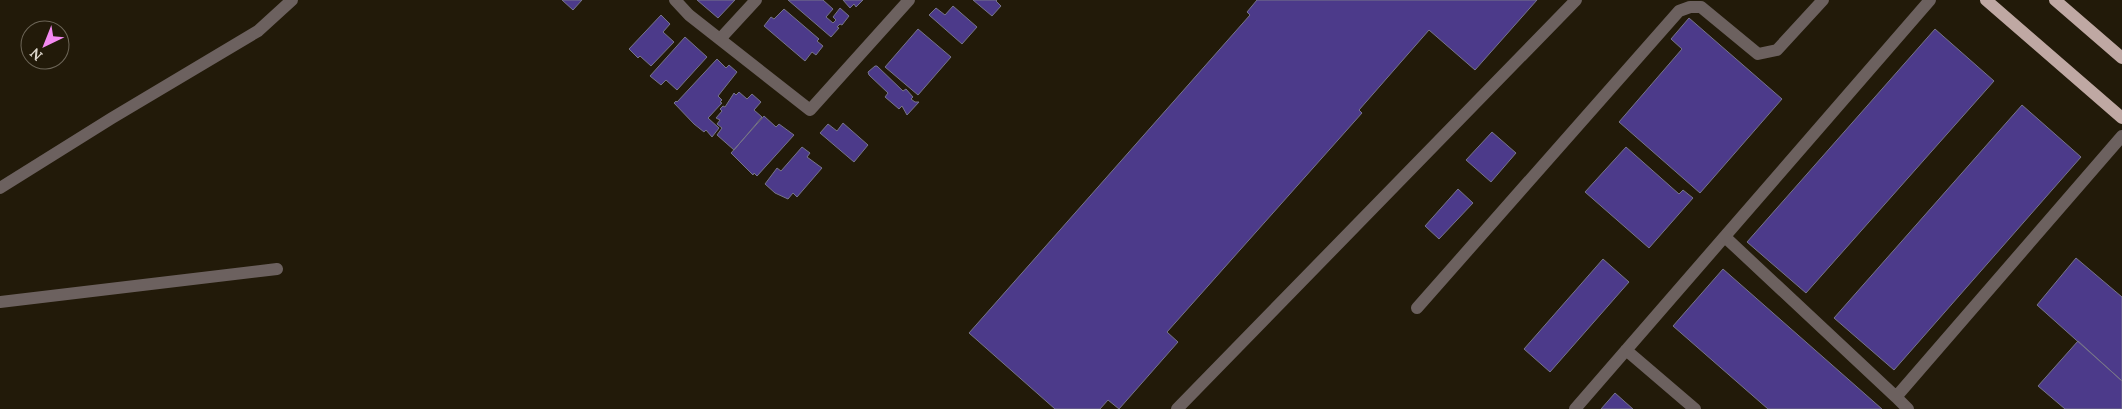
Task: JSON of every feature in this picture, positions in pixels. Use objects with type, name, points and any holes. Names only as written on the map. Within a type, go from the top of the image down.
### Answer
[{"type":"main road","points":[[1986,0],[2122,118]]},
{"type":"main road","points":[[2055,0],[2122,58]]},
{"type":"lane","points":[[0,188],[258,31],[292,0]]},
{"type":"lane","points":[[675,0],[689,14],[810,110],[909,0]]},
{"type":"lane","points":[[720,39],[756,0]]},
{"type":"lane","points":[[1177,409],[1576,0]]},
{"type":"lane","points":[[1417,308],[1680,11],[1704,4],[1758,54],[1777,50],[1823,0]]},
{"type":"lane","points":[[1575,409],[1930,0]]},
{"type":"lane","points":[[1896,398],[2122,136]]},
{"type":"lane","points":[[1725,237],[1908,409]]},
{"type":"lane","points":[[0,302],[277,269]]},
{"type":"lane","points":[[1626,350],[1695,409]]},
{"type":"building","points":[[562,0],[582,0],[573,10]]},
{"type":"building","points":[[697,0],[735,0],[718,18]]},
{"type":"building","points":[[788,0],[823,0],[833,9],[826,17],[833,23],[836,20],[833,17],[840,8],[849,16],[842,25],[840,24],[837,27],[839,28],[831,37]]},
{"type":"building","points":[[843,0],[863,0],[856,7],[854,4],[850,8]]},
{"type":"building","points":[[973,0],[997,0],[1001,6],[992,16]]},
{"type":"building","points":[[1257,0],[1537,0],[1475,70],[1429,30],[1359,110],[1362,113],[1167,332],[1178,342],[1119,409],[1108,400],[1100,409],[1055,409],[969,333],[1250,15],[1247,12]]},
{"type":"building","points":[[953,6],[977,27],[962,44],[929,15],[936,8],[945,15]]},
{"type":"building","points":[[784,9],[819,39],[817,41],[823,46],[816,55],[812,52],[805,61],[764,26],[771,17],[774,19]]},
{"type":"building","points":[[661,15],[670,24],[663,32],[674,42],[651,66],[640,56],[638,58],[629,49]]},
{"type":"building","points":[[1689,18],[1782,99],[1700,193],[1619,122],[1682,49],[1671,39]]},
{"type":"building","points":[[918,29],[951,57],[918,95],[885,67]]},
{"type":"building","points":[[1935,29],[1994,81],[1806,293],[1747,242]]},
{"type":"building","points":[[685,37],[707,57],[677,90],[666,80],[661,85],[650,76]]},
{"type":"building","points":[[717,59],[726,68],[729,65],[737,72],[718,96],[722,103],[708,118],[719,128],[712,137],[706,130],[704,132],[694,124],[674,103]]},
{"type":"building","points":[[875,66],[903,91],[906,89],[913,97],[911,99],[919,102],[907,115],[902,106],[899,109],[885,97],[888,93],[869,75],[868,72]]},
{"type":"building","points":[[739,92],[747,99],[752,94],[761,102],[754,110],[762,117],[734,150],[717,135],[722,128],[717,124],[720,120],[716,118],[722,111],[720,109],[723,106],[725,107],[734,93],[736,95]]},
{"type":"building","points":[[2022,105],[2081,157],[1894,370],[1834,318]]},
{"type":"building","points":[[764,116],[776,127],[779,124],[794,135],[757,176],[754,173],[753,175],[731,153]]},
{"type":"building","points":[[843,123],[868,145],[854,162],[820,133],[828,124],[837,131]]},
{"type":"building","points":[[1492,132],[1516,153],[1491,182],[1466,160]]},
{"type":"building","points":[[802,147],[810,153],[807,157],[822,168],[797,197],[793,193],[788,199],[775,193],[765,184],[777,168],[781,171]]},
{"type":"building","points":[[1626,147],[1679,194],[1683,190],[1693,198],[1649,248],[1585,192]]},
{"type":"building","points":[[1458,189],[1473,203],[1439,239],[1425,226]]},
{"type":"building","points":[[2076,258],[2122,297],[2122,381],[2037,305]]},
{"type":"building","points":[[1603,259],[1629,282],[1550,372],[1524,349]]},
{"type":"building","points":[[1723,269],[1882,409],[1768,409],[1673,326]]},
{"type":"building","points":[[2078,341],[2122,381],[2122,409],[2065,409],[2038,386]]},
{"type":"building","points":[[1615,393],[1633,409],[1601,409]]}]
